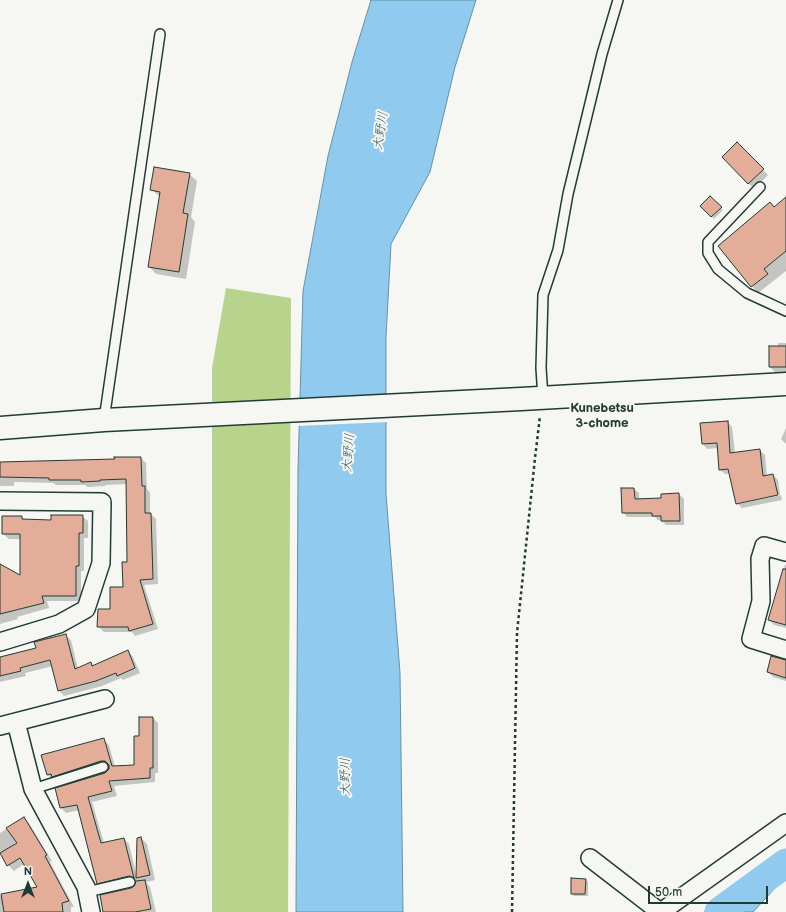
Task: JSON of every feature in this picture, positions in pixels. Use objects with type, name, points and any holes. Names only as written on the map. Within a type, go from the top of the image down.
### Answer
[{"type":"street","points":[[0,428],[104,420],[786,384]]},
{"type":"street","points":[[0,501],[102,502],[101,563],[86,609],[59,624],[0,642]]},
{"type":"street","points":[[786,552],[764,546],[760,559],[761,600],[751,639],[786,650]]},
{"type":"street","points":[[0,726],[105,699]]},
{"type":"street","points":[[16,722],[33,789],[86,887],[91,912]]},
{"type":"street","points":[[590,858],[660,912],[786,823]]},
{"type":"lane","points":[[543,398],[541,368],[543,295],[558,250],[568,194],[602,54],[618,0]]},
{"type":"lane","points":[[104,420],[160,34]]},
{"type":"lane","points":[[760,187],[708,242],[708,253],[718,269],[747,293],[786,311]]},
{"type":"lane","points":[[33,789],[104,767]]},
{"type":"lane","points":[[88,892],[130,882]]},
{"type":"path","points":[[512,912],[517,633],[535,458],[543,398]]},
{"type":"green space","points":[[226,288],[291,298],[288,912],[212,912],[212,368]]},
{"type":"water","name":"大野川","points":[[371,0],[476,0],[455,67],[430,172],[391,244],[386,337],[386,494],[400,673],[403,912],[296,912],[298,470],[303,291],[328,156],[352,62]]},
{"type":"water","points":[[764,869],[776,887],[753,912],[704,912]]},
{"type":"pier","points":[[388,394],[388,422],[297,426],[298,399]]},
{"type":"building","points":[[737,142],[764,169],[748,184],[722,157]]},
{"type":"building","points":[[154,167],[190,173],[183,213],[188,214],[179,272],[148,267],[160,192],[150,190]]},
{"type":"building","points":[[710,196],[722,207],[711,217],[700,206]]},
{"type":"building","points":[[786,197],[786,251],[764,269],[768,274],[751,287],[718,246],[770,202],[774,207]]},
{"type":"building","points":[[769,346],[786,346],[786,367],[769,367]]},
{"type":"building","points":[[728,421],[730,453],[760,449],[763,476],[773,474],[778,495],[736,504],[728,469],[719,470],[717,443],[702,444],[700,423]]},
{"type":"building","points":[[114,457],[141,457],[142,486],[145,486],[145,513],[151,513],[153,579],[140,580],[153,624],[129,631],[128,627],[97,627],[98,609],[110,609],[110,587],[123,587],[122,562],[127,562],[126,479],[81,482],[81,480],[49,480],[49,478],[0,477],[0,462],[115,459]]},
{"type":"building","points":[[621,488],[634,488],[635,499],[661,498],[661,494],[679,493],[680,521],[661,521],[661,516],[652,516],[652,513],[622,513]]},
{"type":"building","points":[[51,515],[83,515],[83,533],[79,533],[79,566],[76,566],[76,596],[42,596],[44,603],[0,614],[0,564],[20,575],[20,534],[2,534],[2,516],[22,516],[22,519],[51,520]]},
{"type":"building","points":[[783,569],[786,569],[786,625],[768,620]]},
{"type":"building","points":[[66,634],[75,669],[91,662],[92,666],[128,650],[135,668],[117,676],[116,673],[96,681],[58,691],[50,660],[20,668],[21,671],[0,676],[0,657],[36,648],[34,642]]},
{"type":"building","points":[[771,656],[786,660],[786,678],[767,672]]},
{"type":"building","points":[[139,717],[153,717],[153,768],[150,768],[150,778],[109,781],[112,791],[88,797],[101,843],[124,838],[134,878],[129,876],[97,884],[77,805],[60,808],[55,788],[105,773],[109,769],[109,765],[105,761],[101,761],[52,777],[51,774],[47,775],[41,755],[104,738],[112,766],[134,765],[134,736],[139,736]]},
{"type":"building","points":[[24,817],[47,855],[45,856],[69,901],[62,903],[63,912],[4,912],[1,894],[37,887],[20,858],[7,866],[0,853],[17,843],[6,828]]},
{"type":"building","points":[[141,837],[150,875],[136,878],[137,838]]},
{"type":"building","points":[[571,878],[586,879],[585,894],[571,894]]},
{"type":"building","points":[[145,880],[151,909],[135,912],[103,912],[100,895],[131,888],[134,886],[136,881]]},
{"type":"waterway","points":[[719,912],[786,863]]},
{"type":"district","name":"Kunebetsu 3-chome","points":[[602,416]]}]
